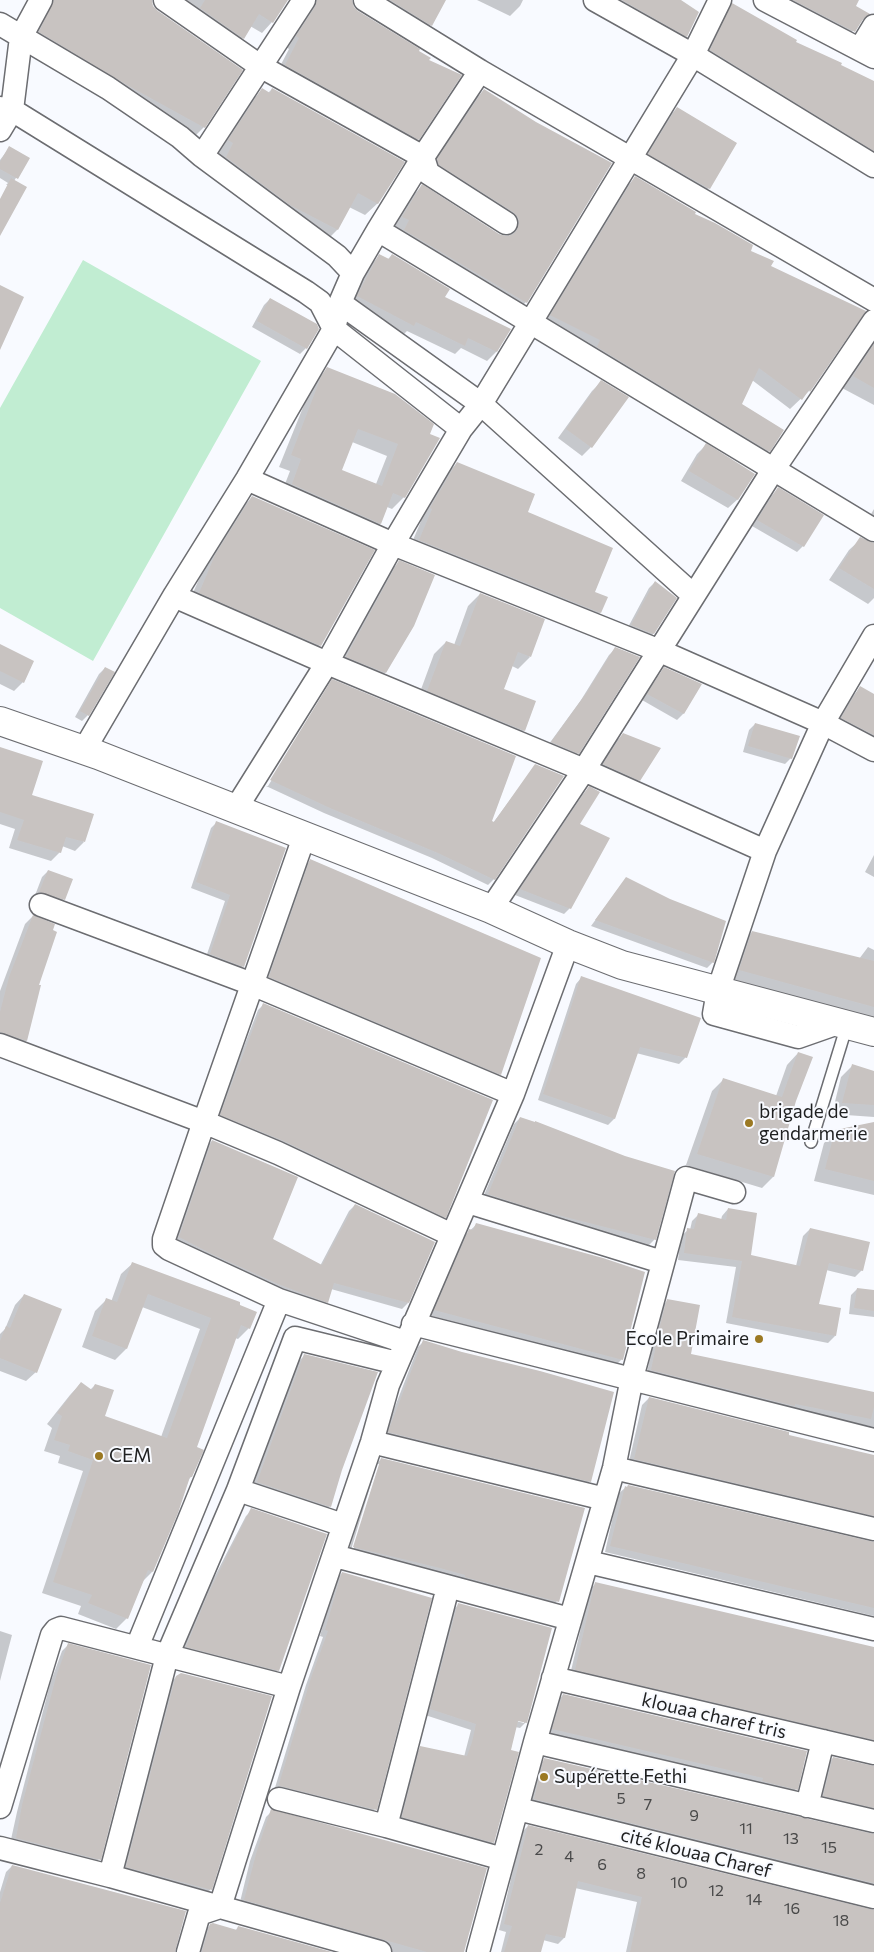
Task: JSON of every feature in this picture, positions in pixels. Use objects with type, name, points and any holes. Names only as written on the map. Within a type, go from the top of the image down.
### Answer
[{"type":"main road","points":[[0,721],[84,750],[491,909],[568,944],[622,965],[874,1032]]},
{"type":"street","points":[[0,130],[21,37],[41,0]]},
{"type":"street","points":[[165,0],[260,66],[423,157],[428,173],[506,224]]},
{"type":"street","points":[[202,156],[304,0]]},
{"type":"street","points":[[365,0],[480,72],[874,300]]},
{"type":"street","points":[[595,0],[693,55],[874,166]]},
{"type":"street","points":[[235,810],[327,663],[393,544],[461,430],[481,404],[693,55],[720,0]]},
{"type":"street","points":[[765,0],[867,53],[874,26]]},
{"type":"street","points":[[0,24],[108,88],[180,137],[202,156],[337,256],[353,273]]},
{"type":"street","points":[[84,750],[174,596],[247,479],[334,329],[340,304],[353,273],[378,230],[423,157],[480,72]]},
{"type":"street","points":[[6,109],[306,292],[320,302],[334,329],[461,430]]},
{"type":"street","points":[[378,230],[874,530]]},
{"type":"street","points":[[340,304],[481,404],[693,595]]},
{"type":"street","points":[[491,909],[584,770],[773,470],[874,321]]},
{"type":"street","points":[[247,479],[393,544],[660,651],[823,723],[874,750]]},
{"type":"street","points":[[174,596],[327,663],[584,770],[765,851]]},
{"type":"street","points":[[718,991],[765,851],[823,723],[874,636]]},
{"type":"street","points":[[304,837],[204,1122],[164,1239],[164,1245],[279,1300],[409,1333],[632,1378],[874,1440]]},
{"type":"street","points":[[42,906],[252,984],[513,1094]]},
{"type":"street","points":[[220,1907],[289,1688],[372,1442],[388,1385],[513,1094],[568,944]]},
{"type":"street","points":[[0,1045],[204,1122],[278,1153],[452,1235]]},
{"type":"street","points":[[478,1952],[535,1742],[614,1468],[632,1378],[686,1178],[734,1192]]},
{"type":"street","points":[[468,1202],[662,1262]]},
{"type":"street","points":[[110,1876],[167,1656],[238,1490],[295,1338],[279,1300]]},
{"type":"street","points":[[137,1647],[279,1300]]},
{"type":"street","points":[[295,1338],[396,1363]]},
{"type":"street","points":[[372,1442],[605,1499]]},
{"type":"street","points":[[614,1468],[874,1529]]},
{"type":"street","points":[[238,1490],[343,1525]]},
{"type":"street","points":[[335,1556],[570,1619]]},
{"type":"street","points":[[588,1562],[874,1629]]},
{"type":"street","points":[[386,1826],[448,1587]]},
{"type":"street","points":[[0,1807],[52,1636],[60,1628],[289,1688]]},
{"type":"street","name":"klouaa charef tris","points":[[553,1678],[874,1754]]},
{"type":"street","points":[[807,1806],[823,1741]]},
{"type":"street","points":[[535,1742],[874,1821]]},
{"type":"street","points":[[279,1799],[386,1826],[503,1859]]},
{"type":"street","name":"cité klouaa Charef","points":[[518,1809],[874,1897]]},
{"type":"street","points":[[0,1848],[110,1876],[380,1952]]},
{"type":"street","points":[[188,1952],[199,1914],[220,1907]]},
{"type":"lane","points":[[811,1142],[842,1024]]},
{"type":"green space","points":[[83,260],[261,361],[93,661],[0,608],[0,408]]},
{"type":"building","points":[[54,0],[152,0],[153,6],[158,11],[243,70],[205,128],[127,85],[39,32]]},
{"type":"building","points":[[205,0],[288,0],[273,23],[259,14],[244,39],[200,8]]},
{"type":"building","points":[[317,0],[352,0],[354,7],[358,11],[420,49],[419,51],[431,58],[429,60],[462,75],[419,140],[285,65],[299,38],[296,36],[315,7]]},
{"type":"building","points":[[390,0],[446,0],[432,26]]},
{"type":"building","points":[[622,0],[681,0],[699,12],[687,37]]},
{"type":"building","points":[[793,0],[859,0],[856,6],[870,14],[863,19],[855,32]]},
{"type":"building","points":[[732,3],[797,40],[796,42],[842,63],[841,65],[874,81],[874,151],[710,50]]},
{"type":"building","points":[[262,88],[270,93],[272,88],[405,162],[378,204],[358,193],[338,230],[290,205],[226,157],[233,143],[228,140]]},
{"type":"building","points":[[484,89],[536,122],[612,163],[527,303],[404,230],[409,220],[402,217],[422,184],[499,234],[512,235],[517,230],[518,217],[513,212],[439,165],[437,159]]},
{"type":"building","points":[[677,107],[737,143],[710,189],[648,154]]},
{"type":"building","points":[[9,146],[30,158],[18,179],[0,169],[0,162]]},
{"type":"building","points":[[635,176],[696,212],[695,214],[753,245],[751,251],[774,261],[771,266],[866,311],[810,392],[809,390],[802,400],[759,368],[742,404],[784,430],[770,452],[597,347],[600,340],[550,315]]},
{"type":"building","points":[[11,178],[27,187],[0,236],[0,199]]},
{"type":"building","points":[[379,254],[389,259],[392,254],[450,289],[445,297],[511,329],[497,352],[468,338],[465,346],[416,322],[414,326],[357,296]]},
{"type":"building","points":[[0,285],[24,297],[0,350]]},
{"type":"building","points":[[270,298],[317,324],[319,329],[307,349],[257,321]]},
{"type":"building","points":[[874,344],[874,388],[853,376]]},
{"type":"building","points":[[327,367],[395,394],[434,424],[430,434],[440,438],[405,498],[393,493],[381,524],[292,484],[301,459],[291,455],[321,377]],"holes":[[[358,429],[398,444],[382,486],[342,470]]]},
{"type":"building","points":[[601,380],[629,397],[592,448],[566,429]]},
{"type":"building","points":[[706,443],[755,474],[738,500],[689,471]]},
{"type":"building","points":[[457,462],[535,494],[528,512],[613,548],[595,592],[608,597],[601,613],[419,540],[432,509],[430,508]]},
{"type":"building","points":[[778,487],[824,515],[804,547],[757,520]]},
{"type":"building","points":[[252,496],[375,550],[321,646],[199,593],[215,555]]},
{"type":"building","points":[[860,537],[874,543],[874,589],[839,568]]},
{"type":"building","points":[[399,560],[435,575],[414,626],[386,673],[346,657]]},
{"type":"building","points":[[655,581],[677,598],[654,634],[631,625]]},
{"type":"building","points":[[480,593],[545,619],[531,657],[518,652],[504,689],[536,701],[525,731],[427,691],[446,641],[460,646]]},
{"type":"building","points":[[0,644],[34,661],[24,683],[0,671]]},
{"type":"building","points":[[615,647],[640,657],[579,754],[551,742],[587,692]]},
{"type":"building","points":[[105,667],[115,672],[89,716],[80,711]]},
{"type":"building","points":[[664,667],[702,684],[684,714],[647,694]]},
{"type":"building","points":[[332,679],[516,756],[492,821],[494,822],[535,764],[564,776],[495,880],[438,853],[330,808],[270,780]]},
{"type":"building","points":[[860,686],[874,694],[874,735],[841,718]]},
{"type":"building","points":[[755,723],[800,736],[792,759],[748,746]]},
{"type":"building","points":[[623,733],[661,748],[640,781],[603,764]]},
{"type":"building","points":[[0,747],[43,761],[32,795],[94,814],[85,842],[66,837],[61,853],[17,840],[24,820],[0,812]]},
{"type":"building","points":[[589,786],[600,792],[580,824],[610,838],[571,909],[520,889]]},
{"type":"building","points":[[216,821],[286,848],[244,967],[210,954],[230,895],[196,882]]},
{"type":"building","points":[[310,859],[541,958],[501,1075],[269,977]]},
{"type":"building","points":[[48,870],[73,879],[65,900],[39,892]]},
{"type":"building","points":[[626,877],[670,899],[726,921],[714,963],[595,920]]},
{"type":"building","points":[[33,915],[55,924],[53,930],[57,932],[39,985],[41,985],[27,1041],[0,1032],[0,1012],[9,977]]},
{"type":"building","points":[[752,931],[874,961],[874,1007],[739,970]]},
{"type":"building","points":[[581,976],[701,1018],[687,1058],[640,1047],[615,1119],[543,1094]]},
{"type":"building","points":[[263,1003],[493,1100],[446,1218],[284,1141],[220,1115]]},
{"type":"building","name":"brigade de gendarmerie","points":[[798,1052],[813,1057],[796,1101],[774,1177],[697,1154],[723,1078],[782,1097]]},
{"type":"building","points":[[852,1064],[874,1071],[874,1105],[842,1103]]},
{"type":"building","points":[[520,1117],[625,1156],[675,1171],[656,1240],[534,1209],[488,1194]]},
{"type":"building","points":[[874,1122],[874,1181],[825,1169],[835,1130]]},
{"type":"building","points":[[212,1140],[298,1177],[273,1239],[322,1265],[355,1204],[435,1242],[409,1303],[334,1283],[328,1303],[278,1284],[179,1237]]},
{"type":"building","points":[[728,1208],[757,1213],[751,1255],[800,1266],[810,1228],[870,1242],[863,1271],[829,1263],[819,1304],[841,1308],[836,1336],[732,1317],[742,1261],[684,1253],[687,1228],[694,1229],[698,1213],[726,1220]]},
{"type":"building","points":[[476,1223],[603,1258],[645,1272],[623,1360],[434,1310],[469,1229],[473,1230]]},
{"type":"building","points":[[132,1262],[240,1302],[240,1305],[257,1312],[250,1329],[241,1325],[197,1447],[204,1450],[192,1477],[190,1477],[178,1513],[153,1572],[148,1570],[128,1619],[88,1603],[92,1595],[53,1582],[93,1460],[68,1451],[70,1445],[54,1440],[62,1416],[57,1413],[81,1382],[92,1390],[95,1384],[114,1390],[105,1416],[167,1438],[211,1318],[148,1294],[127,1349],[92,1336],[106,1298],[117,1302]]},
{"type":"building","points":[[857,1288],[874,1290],[874,1311],[854,1308]]},
{"type":"building","points":[[24,1294],[62,1309],[37,1373],[0,1358],[0,1341],[6,1326],[10,1328]]},
{"type":"building","points":[[667,1299],[700,1305],[691,1354],[874,1392],[874,1407],[871,1419],[795,1404],[795,1406],[651,1370]]},
{"type":"building","points":[[423,1340],[614,1392],[591,1482],[388,1432]]},
{"type":"building","points":[[304,1354],[378,1372],[342,1470],[331,1507],[257,1482]]},
{"type":"building","points":[[649,1397],[789,1432],[789,1435],[874,1455],[874,1516],[634,1459]]},
{"type":"building","points":[[381,1458],[585,1508],[559,1602],[465,1577],[465,1575],[440,1568],[353,1547]]},
{"type":"building","points":[[628,1485],[874,1542],[874,1608],[610,1546],[625,1486],[627,1487]]},
{"type":"building","points":[[251,1508],[327,1534],[279,1671],[186,1647],[208,1594]]},
{"type":"building","points":[[342,1572],[432,1598],[377,1810],[280,1786],[279,1784],[311,1678],[328,1631],[325,1630]]},
{"type":"building","points":[[595,1582],[874,1647],[874,1740],[575,1670]]},
{"type":"building","points":[[458,1603],[552,1628],[527,1723],[518,1721],[511,1750],[519,1752],[494,1843],[402,1817],[420,1746],[467,1756],[472,1742],[476,1724],[430,1709]]},
{"type":"building","points":[[68,1643],[151,1665],[101,1860],[16,1838],[22,1805],[56,1677]]},
{"type":"building","points":[[181,1673],[272,1696],[212,1890],[126,1867],[176,1676]]},
{"type":"building","points":[[563,1694],[807,1751],[798,1790],[762,1781],[763,1778],[552,1729]]},
{"type":"building","points":[[833,1757],[874,1766],[874,1808],[823,1796]]},
{"type":"building","points":[[544,1758],[874,1834],[874,1883],[534,1799]]},
{"type":"building","points":[[271,1809],[487,1868],[464,1952],[427,1952],[244,1900],[256,1854]]},
{"type":"building","points":[[528,1825],[874,1910],[874,1952],[630,1952],[642,1897],[578,1881],[565,1938],[546,1934],[541,1952],[504,1952],[512,1926],[504,1924]]},
{"type":"building","points":[[12,1865],[186,1911],[175,1952],[0,1952],[0,1903]]},
{"type":"building","points":[[213,1923],[237,1930],[238,1926],[332,1952],[202,1952],[210,1924]]},
{"type":"place","name":"brigade de gendarmerie","points":[[749,1123]]},
{"type":"place","name":"Ecole Primaire","points":[[759,1339]]},
{"type":"place","name":"CEM","points":[[99,1456]]},
{"type":"place","name":"Supérette Fethi","points":[[544,1777]]}]
